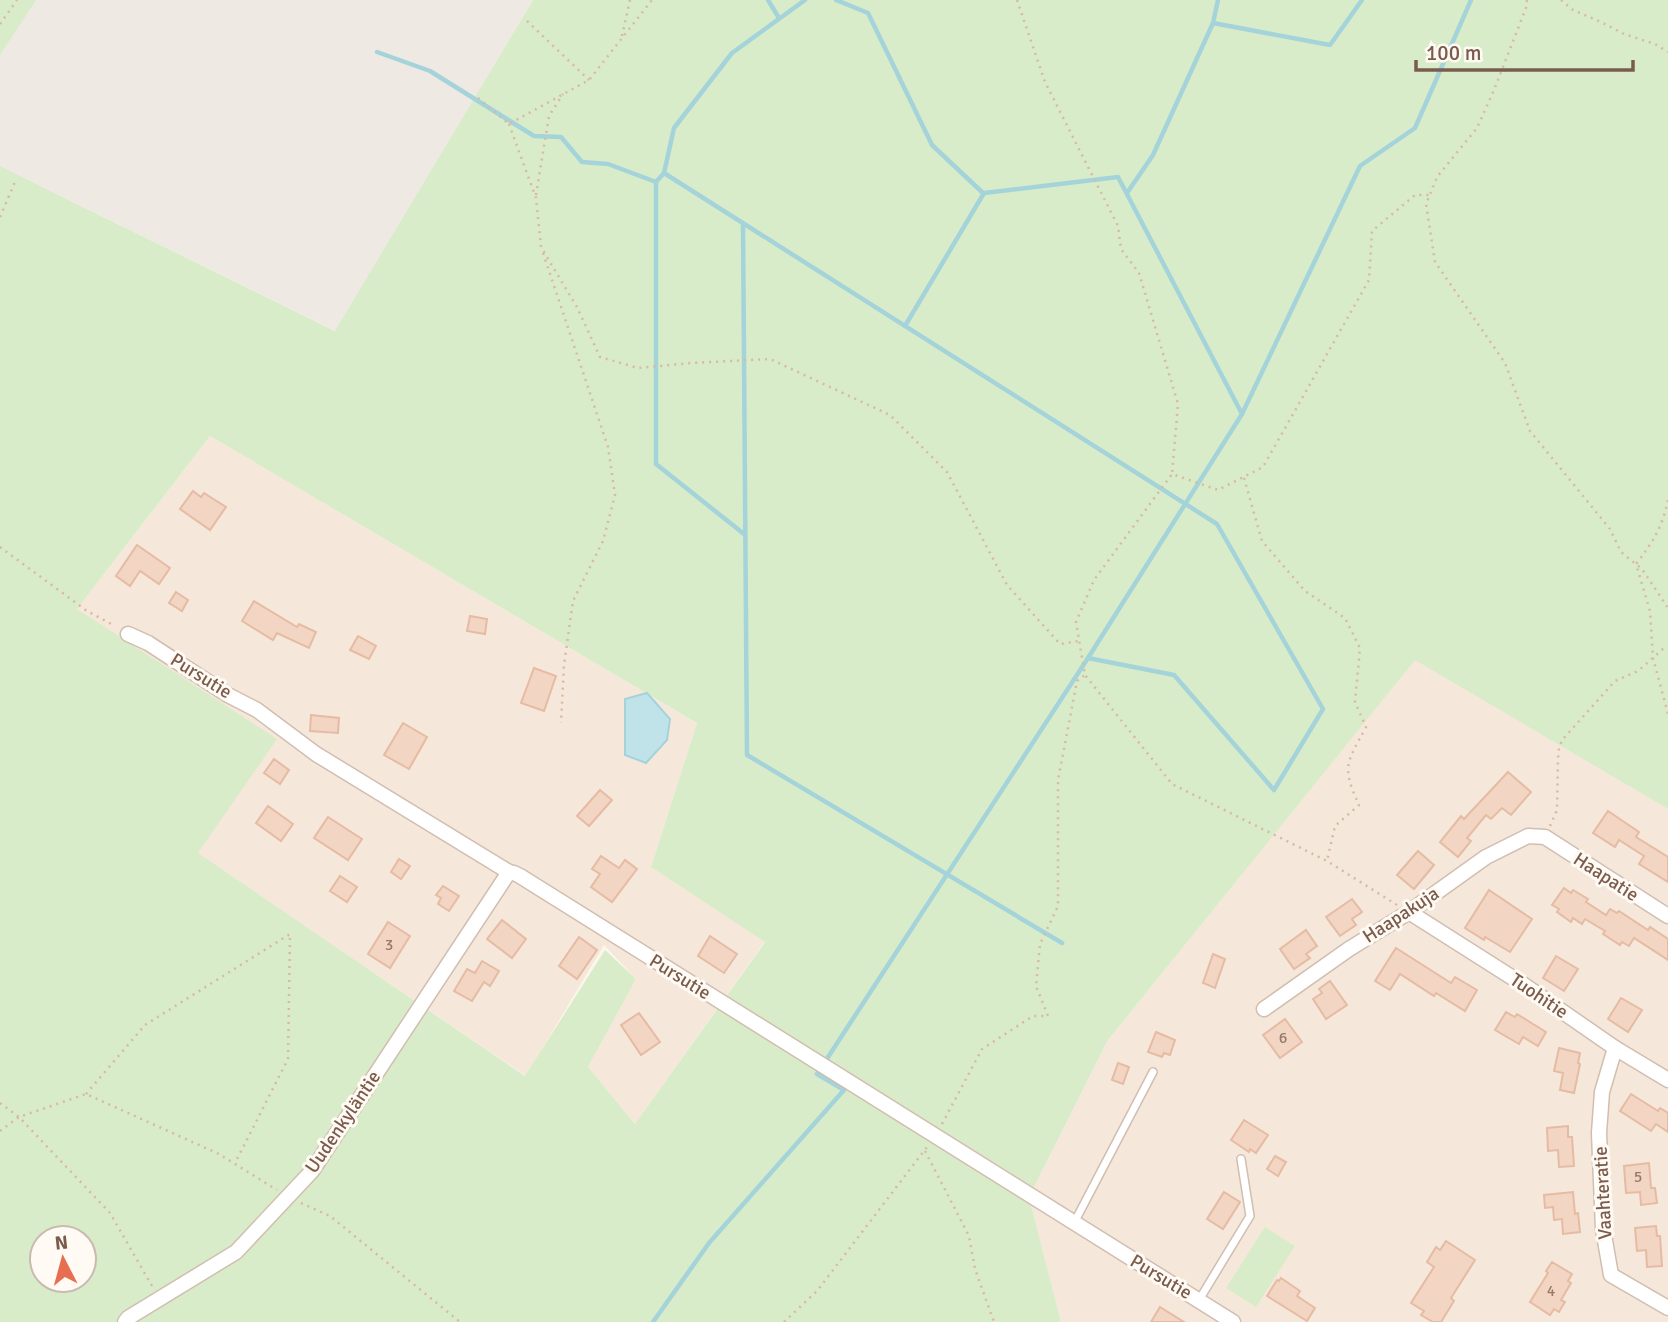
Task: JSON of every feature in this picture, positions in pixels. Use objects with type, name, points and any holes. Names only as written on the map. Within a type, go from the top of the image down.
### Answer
[{"type":"street","name":"Pursutie","points":[[128,634],[148,643],[228,695],[257,710],[316,754],[509,872],[520,876],[1233,1322]]},
{"type":"street","name":"Haapakuja","points":[[1264,1009],[1486,857],[1528,836],[1545,837]]},
{"type":"street","name":"Haapatie","points":[[1545,837],[1668,916]]},
{"type":"street","name":"Uudenkyläntie","points":[[125,1322],[236,1252],[312,1171],[509,872]]},
{"type":"street","name":"Tuohitie","points":[[1409,912],[1668,1080]]},
{"type":"street","name":"Vaahteratie","points":[[1615,1048],[1602,1092],[1599,1133],[1606,1252],[1611,1275],[1668,1308]]},
{"type":"lane","points":[[1074,1224],[1153,1072]]},
{"type":"lane","points":[[1199,1300],[1250,1216],[1241,1159]]},
{"type":"path","points":[[0,24],[16,0]]},
{"type":"path","points":[[621,40],[631,0]]},
{"type":"path","points":[[509,124],[589,80],[652,0]]},
{"type":"path","points":[[1017,0],[1045,82],[1118,226],[1121,249],[1139,273],[1178,404],[1172,474],[1094,580],[1076,622],[1086,675],[1172,784],[1327,861],[1409,912]]},
{"type":"path","points":[[1527,0],[1477,128],[1437,177],[1426,204],[1435,262],[1505,363],[1530,430],[1610,530],[1620,552],[1642,569],[1668,608]]},
{"type":"path","points":[[1561,0],[1573,9],[1624,34],[1655,44],[1668,52]]},
{"type":"path","points":[[527,21],[589,80]]},
{"type":"path","points":[[536,198],[549,116],[563,94]]},
{"type":"path","points":[[478,98],[509,124],[536,198],[541,247],[608,447],[615,495],[603,541],[573,601],[564,665],[561,723]]},
{"type":"path","points":[[0,217],[15,182]]},
{"type":"path","points":[[1172,474],[1218,490],[1264,467],[1369,280],[1372,231],[1415,195],[1430,195]]},
{"type":"path","points":[[541,247],[577,307],[600,356],[638,368],[770,359],[890,415],[947,472],[1007,584],[1060,644],[1079,641]]},
{"type":"path","points":[[1244,478],[1262,541],[1305,592],[1345,618],[1360,648],[1355,702],[1366,727],[1349,759],[1348,782],[1359,806],[1335,826],[1327,861]]},
{"type":"path","points":[[1636,564],[1654,541],[1668,500]]},
{"type":"path","points":[[0,547],[87,611],[128,634]]},
{"type":"path","points":[[1636,564],[1650,611],[1653,658],[1668,713]]},
{"type":"path","points":[[1545,837],[1557,810],[1559,747],[1563,738],[1615,681],[1638,671],[1668,647]]},
{"type":"path","points":[[784,1322],[817,1291],[936,1136],[982,1049],[1033,1016],[1048,1016],[1037,986],[1040,944],[1058,906],[1058,780],[1077,681],[1086,675]]},
{"type":"path","points":[[0,1131],[19,1117],[86,1094],[145,1025],[290,934],[288,1059],[235,1164]]},
{"type":"path","points":[[86,1094],[219,1154],[287,1197],[330,1216],[460,1322]]},
{"type":"path","points":[[0,1103],[19,1117],[110,1213],[160,1299]]},
{"type":"path","points":[[925,1150],[970,1236],[975,1269],[993,1322]]},
{"type":"shaded area","points":[[0,0],[533,0],[336,331],[0,166]]},
{"type":"shaded area","points":[[210,436],[697,723],[651,867],[765,941],[635,1124],[588,1067],[636,979],[604,945],[526,1076],[197,853],[77,609]]},
{"type":"shaded area","points":[[1415,659],[1668,809],[1668,1322],[1061,1322],[1029,1197],[1108,1040]]},
{"type":"green space","points":[[0,0],[36,0],[0,55]]},
{"type":"green space","points":[[533,0],[1668,0],[1668,809],[1415,660],[1108,1040],[1029,1197],[1061,1322],[0,1322],[0,166],[335,331]],"holes":[[[210,436],[697,723],[651,867],[765,942],[635,1124],[588,1067],[636,979],[605,950],[525,1076],[198,853],[277,739],[77,609]]]},
{"type":"green space","points":[[1265,1227],[1295,1246],[1256,1307],[1226,1288]]},
{"type":"water","points":[[647,693],[670,719],[667,740],[646,763],[625,755],[625,699]]},
{"type":"building","points":[[193,491],[201,497],[204,493],[226,507],[210,530],[180,509]]},
{"type":"building","points":[[137,545],[170,568],[159,584],[140,571],[130,586],[116,576]]},
{"type":"building","points":[[176,592],[188,600],[182,611],[169,603]]},
{"type":"building","points":[[254,601],[297,627],[299,624],[316,632],[309,648],[277,633],[273,640],[242,621]]},
{"type":"building","points":[[470,616],[487,619],[485,634],[467,631]]},
{"type":"building","points":[[358,636],[376,646],[369,659],[350,650]]},
{"type":"building","points":[[534,668],[556,676],[544,711],[521,703]]},
{"type":"building","points":[[311,715],[339,718],[338,733],[310,731]]},
{"type":"building","points":[[403,723],[427,737],[409,769],[384,755]]},
{"type":"building","points":[[274,759],[289,770],[280,784],[264,773]]},
{"type":"building","points":[[1508,772],[1531,792],[1511,815],[1502,808],[1491,819],[1486,815],[1467,838],[1471,841],[1458,857],[1440,842],[1461,816],[1464,819]]},
{"type":"building","points":[[600,790],[612,800],[589,826],[577,816]]},
{"type":"building","points":[[268,806],[293,824],[281,841],[256,823]]},
{"type":"building","points":[[1608,811],[1639,832],[1636,837],[1668,857],[1668,882],[1639,864],[1644,856],[1619,840],[1615,847],[1593,833]]},
{"type":"building","points":[[328,817],[362,839],[348,860],[314,838]]},
{"type":"building","points":[[1418,851],[1434,865],[1414,889],[1397,875]]},
{"type":"building","points":[[601,856],[619,868],[625,860],[637,869],[612,902],[591,887],[600,874],[592,869]]},
{"type":"building","points":[[399,859],[410,866],[401,879],[391,872]]},
{"type":"building","points":[[340,876],[357,887],[347,902],[330,891]]},
{"type":"building","points":[[443,886],[459,896],[449,911],[438,904],[441,898],[436,895]]},
{"type":"building","points":[[1564,888],[1588,899],[1586,902],[1606,915],[1610,909],[1617,913],[1619,911],[1648,930],[1650,927],[1668,939],[1668,960],[1634,938],[1629,946],[1622,942],[1620,945],[1603,934],[1605,931],[1585,919],[1582,924],[1573,918],[1571,922],[1552,905]]},
{"type":"building","points":[[1489,890],[1532,919],[1510,952],[1465,928]]},
{"type":"building","points":[[1352,899],[1362,912],[1352,919],[1356,925],[1340,936],[1326,917]]},
{"type":"building","points":[[502,920],[526,939],[512,958],[487,939]]},
{"type":"building","points":[[388,922],[410,936],[390,968],[368,954]]},
{"type":"building","points":[[1306,930],[1317,946],[1306,954],[1310,958],[1294,969],[1280,949]]},
{"type":"building","points":[[710,936],[737,954],[724,973],[698,956]]},
{"type":"building","points":[[579,937],[597,950],[577,979],[559,966]]},
{"type":"building","points":[[1396,948],[1451,983],[1455,977],[1477,990],[1465,1011],[1436,993],[1434,996],[1400,974],[1390,990],[1375,981]]},
{"type":"building","points":[[1213,954],[1225,959],[1215,988],[1203,983]]},
{"type":"building","points":[[1556,956],[1578,969],[1564,991],[1543,978]]},
{"type":"building","points":[[482,961],[499,971],[490,986],[484,982],[472,1001],[454,991],[467,969],[475,973]]},
{"type":"building","points":[[1330,981],[1347,1005],[1326,1019],[1313,999],[1322,993],[1319,989]]},
{"type":"building","points":[[1621,998],[1642,1010],[1628,1032],[1608,1019]]},
{"type":"building","points":[[1506,1012],[1515,1017],[1517,1014],[1546,1032],[1538,1046],[1523,1037],[1519,1044],[1495,1030]]},
{"type":"building","points":[[639,1013],[660,1042],[641,1055],[621,1025]]},
{"type":"building","points":[[1285,1019],[1302,1042],[1280,1058],[1263,1035]]},
{"type":"building","points":[[1156,1032],[1175,1040],[1170,1055],[1164,1053],[1162,1057],[1148,1052]]},
{"type":"building","points":[[1559,1048],[1580,1053],[1574,1093],[1560,1090],[1563,1073],[1554,1071]]},
{"type":"building","points":[[1118,1063],[1129,1067],[1123,1084],[1112,1080]]},
{"type":"building","points":[[1631,1094],[1658,1111],[1660,1108],[1668,1113],[1668,1132],[1656,1124],[1651,1131],[1620,1111]]},
{"type":"building","points":[[1244,1120],[1268,1135],[1256,1153],[1250,1149],[1249,1152],[1231,1140]]},
{"type":"building","points":[[1568,1126],[1568,1137],[1572,1137],[1574,1166],[1559,1167],[1558,1150],[1548,1151],[1547,1128]]},
{"type":"building","points":[[1275,1156],[1286,1162],[1278,1176],[1267,1169]]},
{"type":"building","points":[[1649,1163],[1651,1188],[1655,1188],[1657,1203],[1641,1205],[1640,1192],[1626,1193],[1624,1166]]},
{"type":"building","points":[[1224,1192],[1240,1202],[1223,1229],[1207,1219]]},
{"type":"building","points":[[1573,1192],[1580,1232],[1563,1234],[1562,1219],[1554,1220],[1553,1207],[1545,1208],[1544,1195]]},
{"type":"building","points":[[1656,1226],[1657,1236],[1660,1236],[1662,1266],[1647,1267],[1646,1250],[1637,1251],[1635,1228]]},
{"type":"building","points":[[1446,1241],[1475,1260],[1451,1298],[1454,1301],[1441,1322],[1433,1322],[1421,1315],[1424,1311],[1411,1303],[1434,1267],[1427,1262],[1436,1247],[1440,1250]]},
{"type":"building","points":[[1552,1262],[1572,1274],[1568,1281],[1571,1283],[1561,1300],[1565,1302],[1559,1312],[1554,1309],[1550,1315],[1530,1302]]},
{"type":"building","points":[[1281,1278],[1300,1291],[1297,1296],[1315,1308],[1307,1321],[1267,1296]]},
{"type":"building","points":[[1160,1307],[1184,1322],[1151,1322]]},
{"type":"waterway","points":[[768,0],[779,18]]},
{"type":"waterway","points":[[744,534],[656,464],[656,182],[664,173],[674,128],[732,53],[805,0]]},
{"type":"waterway","points":[[836,0],[868,13],[932,145],[983,193]]},
{"type":"waterway","points":[[1127,193],[1153,155],[1213,23],[1218,0]]},
{"type":"waterway","points":[[1213,23],[1330,45],[1362,0]]},
{"type":"waterway","points":[[1088,658],[1242,414],[1360,166],[1415,128],[1471,0]]},
{"type":"waterway","points":[[377,52],[430,71],[534,136],[561,137],[582,162],[608,164],[656,182]]},
{"type":"waterway","points":[[653,1322],[709,1243],[844,1090],[817,1074],[1088,658],[1174,675],[1274,790],[1323,709],[1217,524],[664,173]]},
{"type":"waterway","points":[[905,326],[984,193],[1118,177],[1242,414]]},
{"type":"waterway","points":[[743,224],[747,755],[1062,943]]}]
